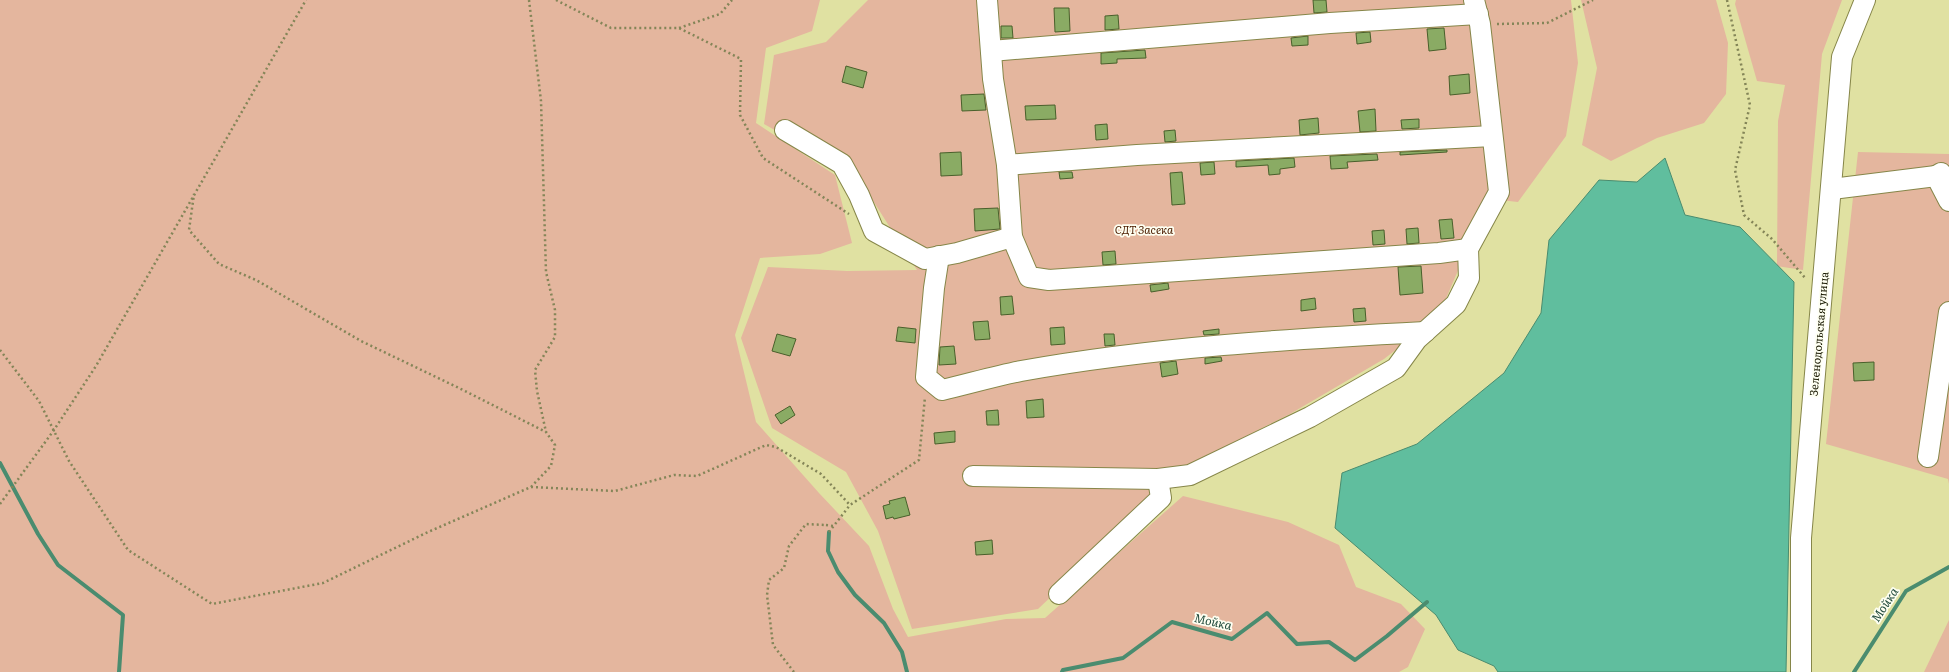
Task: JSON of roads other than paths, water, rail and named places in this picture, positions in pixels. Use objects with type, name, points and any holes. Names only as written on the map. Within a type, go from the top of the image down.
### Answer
[{"type":"street","points":[[987,0],[992,80],[1007,165],[1012,237],[1030,277],[1049,280],[1438,253],[1468,249]]},
{"type":"street","name":"Зеленодольская улица","points":[[1801,672],[1801,538],[1832,189],[1842,57],[1865,0]]},
{"type":"street","points":[[973,476],[1158,479],[1190,475],[1310,417],[1396,368],[1417,339],[1456,304],[1469,278],[1468,249],[1499,192],[1477,13],[1330,23],[991,51]]},
{"type":"street","points":[[785,130],[842,164],[859,195],[874,232],[925,258],[957,253],[1012,237]]},
{"type":"street","points":[[1007,165],[1137,155],[1492,136]]},
{"type":"street","points":[[1832,189],[1945,174],[1949,200]]},
{"type":"street","points":[[939,256],[934,288],[926,377],[942,390],[1021,372],[1105,358],[1266,341],[1425,332]]},
{"type":"street","points":[[1928,457],[1944,376],[1949,312]]},
{"type":"street","points":[[1060,594],[1161,498],[1158,479]]},
{"type":"waterway","points":[[0,463],[38,534],[58,565],[123,615],[119,672]]},
{"type":"waterway","points":[[829,532],[828,551],[838,572],[855,595],[884,623],[902,652],[907,672]]},
{"type":"waterway","name":"Мойка","points":[[1854,672],[1906,591],[1949,567]]},
{"type":"waterway","name":"Мойка","points":[[1062,672],[1063,670],[1123,658],[1172,622],[1232,639],[1267,613],[1297,644],[1329,642],[1355,660],[1387,636],[1427,602]]},
{"type":"park label","name":"СДТ Засека","points":[[1144,230]]}]
